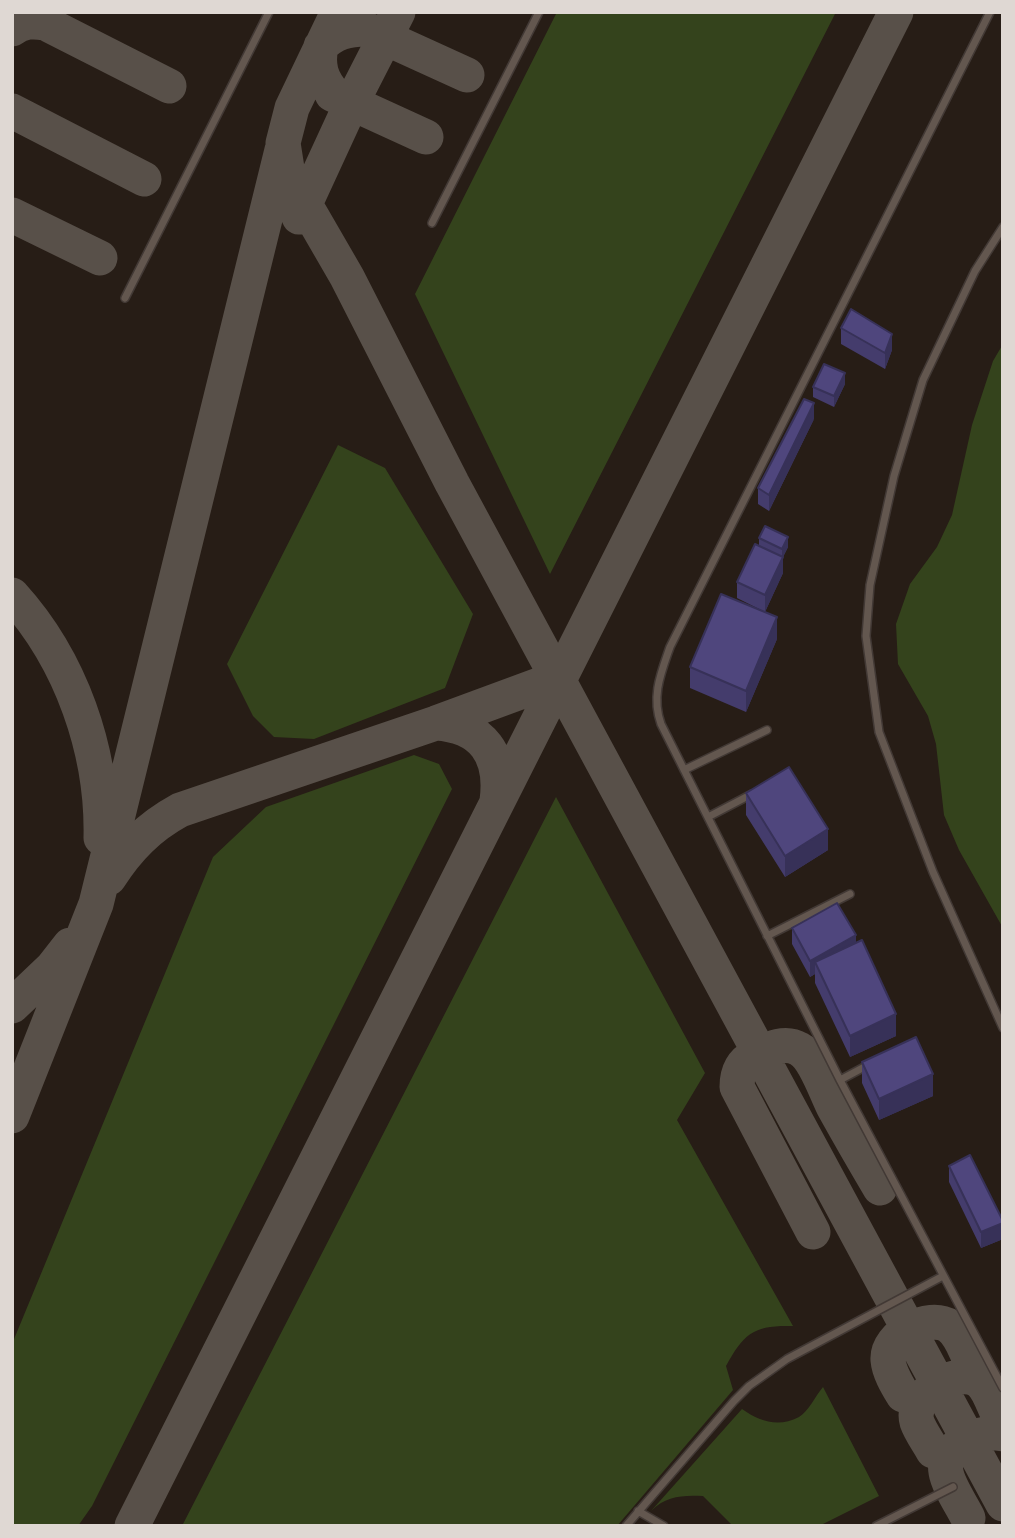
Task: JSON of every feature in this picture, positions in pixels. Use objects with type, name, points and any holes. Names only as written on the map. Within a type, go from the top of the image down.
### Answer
[{"type":"lane","points":[[125,298],[269,12]]},
{"type":"lane","points":[[432,223],[539,12]]},
{"type":"lane","points":[[990,12],[670,647],[658,684],[656,704],[661,724],[840,1080],[1003,1388]]},
{"type":"lane","points":[[1003,227],[975,271],[923,380],[888,503],[870,585],[866,636],[879,732],[933,872],[1003,1028]]},
{"type":"lane","points":[[684,769],[767,730]]},
{"type":"lane","points":[[708,817],[764,788]]},
{"type":"lane","points":[[767,936],[850,894]]},
{"type":"lane","points":[[840,1080],[881,1058]]},
{"type":"lane","points":[[626,1526],[734,1401],[767,1372],[943,1276]]},
{"type":"lane","points":[[876,1526],[953,1487]]},
{"type":"lane","points":[[638,1511],[664,1526]]},
{"type":"green space","points":[[557,12],[836,12],[550,574],[415,294]]},
{"type":"green space","points":[[1003,344],[1003,928],[959,850],[944,815],[936,744],[928,716],[898,664],[896,624],[910,584],[937,547],[952,515],[972,425],[993,361]]},
{"type":"green space","points":[[338,445],[385,468],[473,614],[445,688],[314,739],[274,737],[253,716],[227,664]]},
{"type":"green space","points":[[414,755],[439,764],[452,789],[92,1506],[78,1526],[12,1526],[12,1344],[213,857],[266,807]]},
{"type":"green space","points":[[556,797],[705,1073],[677,1120],[793,1326],[769,1327],[752,1333],[745,1339],[726,1366],[733,1390],[617,1526],[182,1526]]},
{"type":"green space","points":[[823,1387],[879,1496],[819,1526],[733,1526],[703,1496],[675,1498],[662,1502],[651,1511],[742,1409],[769,1422],[784,1422],[799,1417],[806,1411]]},
{"type":"building","points":[[851,309],[892,334],[885,353],[841,328]]},
{"type":"building","points":[[824,364],[845,373],[834,396],[813,387]]},
{"type":"building","points":[[804,399],[814,403],[769,495],[758,488]]},
{"type":"building","points":[[765,526],[788,537],[782,549],[759,538]]},
{"type":"building","points":[[755,544],[783,557],[765,595],[737,582]]},
{"type":"building","points":[[721,594],[777,617],[746,691],[690,667]]},
{"type":"building","points":[[789,767],[828,829],[785,856],[746,793]]},
{"type":"building","points":[[837,903],[856,935],[810,961],[792,928]]},
{"type":"building","points":[[862,940],[896,1014],[850,1036],[815,962]]},
{"type":"building","points":[[916,1037],[933,1074],[879,1099],[862,1062]]},
{"type":"building","points":[[970,1155],[1003,1221],[981,1232],[949,1166]]},
{"type":"taxiway","points":[[338,12],[292,108],[283,143],[288,175],[347,277],[452,483],[1003,1504]]},
{"type":"taxiway","points":[[299,217],[352,102],[398,12]]},
{"type":"taxiway","points":[[132,1526],[896,12]]},
{"type":"taxiway","points":[[12,29],[28,22],[45,23],[169,86]]},
{"type":"taxiway","points":[[334,94],[321,72],[321,46],[336,35],[353,30],[366,29],[467,75]]},
{"type":"taxiway","points":[[332,94],[426,137]]},
{"type":"taxiway","points":[[12,111],[144,179]]},
{"type":"taxiway","points":[[12,1116],[96,904],[282,150]]},
{"type":"taxiway","points":[[12,215],[100,258]]},
{"type":"taxiway","points":[[12,595],[51,648],[79,708],[96,772],[101,838]]},
{"type":"taxiway","points":[[109,878],[140,839],[180,810],[436,723],[558,678]]},
{"type":"taxiway","points":[[436,723],[466,730],[486,746],[497,770],[497,801]]},
{"type":"taxiway","points":[[12,1006],[52,968],[70,945]]},
{"type":"taxiway","points":[[813,1232],[737,1087],[741,1069],[754,1056],[787,1045],[805,1053],[880,1188]]},
{"type":"taxiway","points":[[903,1395],[888,1360],[894,1342],[910,1329],[931,1322],[949,1326],[959,1337],[969,1358]]},
{"type":"taxiway","points":[[933,1451],[918,1425],[916,1412],[920,1402],[937,1385],[959,1377],[970,1377],[979,1381],[987,1390],[996,1410]]},
{"type":"taxiway","points":[[968,1518],[949,1483],[946,1463],[956,1447],[965,1441],[985,1434],[1003,1434]]}]
